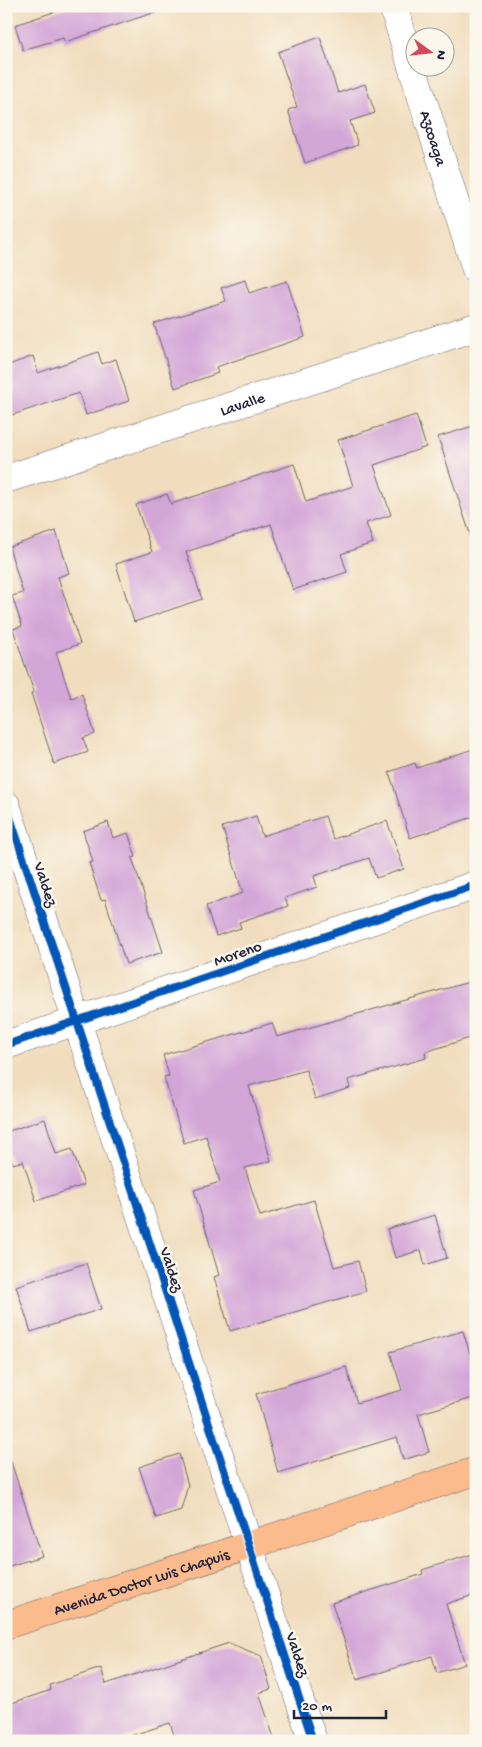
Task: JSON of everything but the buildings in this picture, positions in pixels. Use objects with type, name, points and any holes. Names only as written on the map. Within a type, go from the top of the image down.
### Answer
[{"type":"main road","name":"Avenida Doctor Luis Chapuis","points":[[6,1625],[476,1471]]},
{"type":"street","name":"Azcoaga","points":[[393,6],[476,269]]},
{"type":"street","name":"Lavalle","points":[[6,479],[476,327]]},
{"type":"street","name":"Valdez","points":[[6,805],[313,1741]]},
{"type":"street","name":"Moreno","points":[[6,1045],[476,885]]},
{"type":"cycle path","points":[[6,805],[313,1741]]},
{"type":"cycle path","points":[[6,1045],[476,885]]}]
